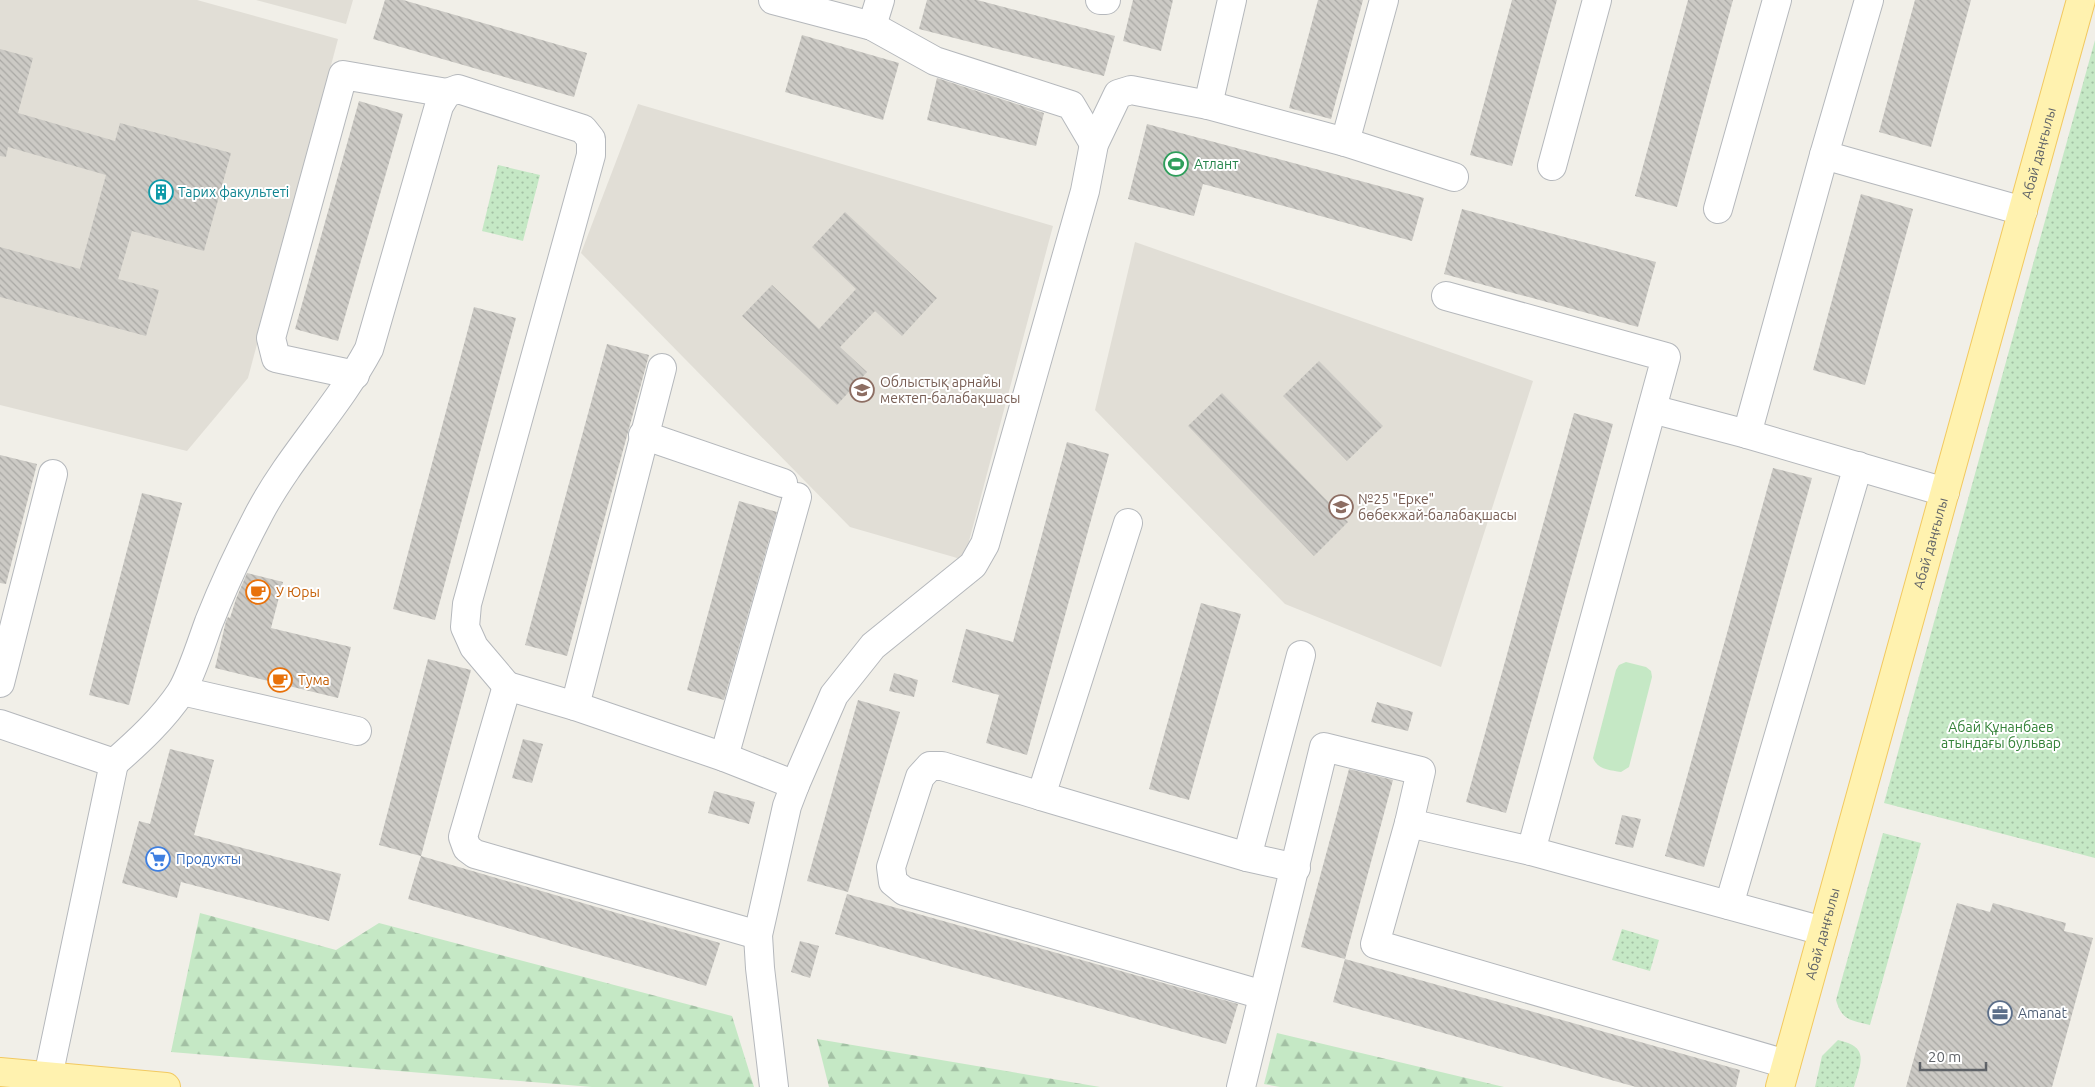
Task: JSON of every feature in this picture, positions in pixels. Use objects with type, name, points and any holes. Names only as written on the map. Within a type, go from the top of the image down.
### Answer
[{"type":"main road","name":"Абай даңғылы","points":[[1783,1076],[2082,0]]},
{"type":"main road","points":[[0,1072],[166,1087]]},
{"type":"lane","points":[[773,0],[872,26],[935,61],[1071,106],[1094,144]]},
{"type":"lane","points":[[872,26],[880,0]]},
{"type":"lane","points":[[1100,0],[1106,2],[1106,0]]},
{"type":"lane","points":[[1208,105],[1232,0]]},
{"type":"lane","points":[[1345,142],[1384,0]]},
{"type":"lane","points":[[1552,166],[1597,0]]},
{"type":"lane","points":[[1718,209],[1776,0]]},
{"type":"lane","points":[[1748,434],[1824,155],[1869,0]]},
{"type":"lane","points":[[355,375],[276,358],[271,338],[343,75],[447,93],[458,89],[583,128],[591,140],[591,155],[467,604],[465,627],[474,647],[507,686],[575,706],[724,757],[795,785]]},
{"type":"lane","points":[[774,1087],[758,935],[787,806],[834,695],[873,646],[973,565],[985,544],[1085,191],[1094,144],[1118,94],[1131,90],[1208,105],[1345,142],[1454,177]]},
{"type":"lane","points":[[48,1076],[114,763],[135,745],[182,690],[226,580],[261,511],[298,452],[355,375],[369,349],[439,106],[447,93]]},
{"type":"lane","points":[[1824,155],[2023,211]]},
{"type":"lane","points":[[1446,296],[1666,357],[1531,850]]},
{"type":"lane","points":[[575,706],[662,368]]},
{"type":"lane","points":[[1652,409],[1748,434],[1945,492]]},
{"type":"lane","points":[[643,436],[790,490],[724,757]]},
{"type":"lane","points":[[1729,905],[1858,466]]},
{"type":"lane","points":[[0,683],[53,474]]},
{"type":"lane","points":[[1041,796],[1128,523]]},
{"type":"lane","points":[[1247,857],[1301,655]]},
{"type":"lane","points":[[507,686],[463,837],[467,848],[475,854],[758,935]]},
{"type":"lane","points":[[182,690],[357,731]]},
{"type":"lane","points":[[0,724],[114,763]]},
{"type":"lane","points":[[1241,1087],[1324,747],[1421,771],[1409,823],[1375,944],[1783,1076]]},
{"type":"lane","points":[[1263,995],[904,891],[893,882],[891,867],[920,776],[930,766],[942,766],[1247,857],[1296,868]]},
{"type":"lane","points":[[1409,823],[1531,850],[1823,931]]},
{"type":"shaded area","points":[[0,0],[197,0],[338,39],[248,378],[187,451],[0,405]]},
{"type":"shaded area","points":[[256,0],[353,0],[346,24]]},
{"type":"shaded area","name":"Облыстық арнайы мектеп-балабақшасы","points":[[638,104],[1053,226],[964,560],[850,527],[581,253]]},
{"type":"shaded area","name":"№25 \"Ерке\" бөбекжай-балабақшасы","points":[[1135,242],[1533,381],[1441,667],[1285,604],[1095,410]]},
{"type":"green space","name":"Абай Құнанбаев атындағы бульвар","points":[[2095,40],[2095,858],[1884,803]]},
{"type":"green space","points":[[498,165],[540,175],[523,241],[482,231]]},
{"type":"green space","points":[[1626,662],[1646,667],[1651,671],[1652,677],[1629,767],[1621,772],[1601,767],[1593,758],[1616,670],[1619,665]]},
{"type":"green space","points":[[1883,833],[1921,843],[1870,1025],[1844,1016],[1836,1000]]},
{"type":"green space","points":[[200,913],[336,950],[379,923],[732,1016],[754,1087],[592,1087],[171,1052]]},
{"type":"green space","points":[[1622,929],[1659,940],[1650,971],[1612,960]]},
{"type":"green space","points":[[1277,1033],[1504,1087],[1280,1087],[1264,1084]]},
{"type":"green space","points":[[817,1039],[1100,1087],[829,1087]]},
{"type":"green space","points":[[1838,1040],[1848,1043],[1859,1051],[1861,1057],[1854,1087],[1815,1087],[1822,1056]]},
{"type":"building","points":[[385,0],[403,0],[587,53],[574,97],[373,39]]},
{"type":"building","points":[[927,0],[977,0],[1115,36],[1104,76],[919,29]]},
{"type":"building","points":[[1133,0],[1173,0],[1161,51],[1123,41]]},
{"type":"building","points":[[1318,0],[1363,0],[1331,119],[1289,108]]},
{"type":"building","points":[[1512,0],[1557,0],[1512,166],[1470,155]]},
{"type":"building","points":[[1688,0],[1733,0],[1677,207],[1635,196]]},
{"type":"building","points":[[1915,0],[1971,0],[1931,147],[1879,132]]},
{"type":"building","points":[[802,35],[899,63],[883,120],[785,92]]},
{"type":"building","name":"Тарих факультеті","points":[[0,49],[33,58],[18,113],[115,141],[120,123],[231,153],[204,251],[132,231],[118,279],[159,290],[146,336],[0,297],[0,247],[80,269],[106,175],[8,147],[6,157],[0,156]]},
{"type":"building","points":[[937,78],[1044,113],[1036,146],[927,120]]},
{"type":"building","points":[[359,101],[403,114],[338,341],[295,329]]},
{"type":"building","points":[[1147,124],[1424,198],[1412,241],[1203,184],[1194,216],[1128,199]]},
{"type":"building","points":[[1861,194],[1913,209],[1865,385],[1813,370]]},
{"type":"building","points":[[1462,209],[1656,262],[1638,327],[1444,274]]},
{"type":"building","points":[[845,212],[937,298],[902,336],[875,311],[840,347],[867,372],[837,405],[742,316],[772,285],[819,329],[856,289],[812,247]]},
{"type":"building","points":[[474,307],[516,318],[435,620],[393,609]]},
{"type":"building","points":[[607,344],[649,355],[567,656],[525,645]]},
{"type":"building","points":[[1319,361],[1383,426],[1347,461],[1283,396]]},
{"type":"building","points":[[1222,393],[1348,522],[1314,556],[1188,426]]},
{"type":"building","points":[[1574,413],[1613,424],[1506,813],[1466,802]]},
{"type":"building","points":[[1067,442],[1109,454],[1027,755],[986,743],[999,695],[952,682],[966,629],[1013,642]]},
{"type":"building","points":[[0,455],[37,464],[6,584],[0,583]]},
{"type":"building","points":[[1773,468],[1812,478],[1704,867],[1665,856]]},
{"type":"building","points":[[142,493],[182,503],[129,705],[89,695]]},
{"type":"building","points":[[739,501],[777,512],[724,700],[687,690]]},
{"type":"building","points":[[247,573],[283,582],[271,628],[351,647],[338,698],[215,668],[226,621],[228,617],[230,618]]},
{"type":"building","points":[[1201,603],[1241,614],[1189,800],[1149,789]]},
{"type":"building","points":[[428,659],[471,670],[421,856],[379,845]]},
{"type":"building","points":[[894,673],[918,680],[914,697],[889,691]]},
{"type":"building","points":[[858,700],[900,712],[848,892],[807,881]]},
{"type":"building","points":[[1377,702],[1413,712],[1408,731],[1371,722]]},
{"type":"building","points":[[523,739],[543,744],[532,783],[512,778]]},
{"type":"building","points":[[170,749],[214,760],[194,835],[341,874],[329,921],[181,882],[177,898],[122,883],[139,821],[150,824]]},
{"type":"building","points":[[1349,769],[1393,780],[1345,959],[1301,947]]},
{"type":"building","points":[[714,791],[755,802],[749,824],[708,813]]},
{"type":"building","points":[[1622,815],[1641,819],[1633,848],[1615,844]]},
{"type":"building","points":[[421,856],[720,943],[706,986],[408,899]]},
{"type":"building","points":[[847,894],[1238,1004],[1226,1044],[835,934]]},
{"type":"building","name":"Amanat","points":[[1957,903],[1990,912],[1993,903],[2066,923],[2064,931],[2093,938],[2052,1087],[1906,1087]]},
{"type":"building","points":[[800,941],[819,946],[810,978],[791,972]]},
{"type":"building","points":[[1345,959],[1740,1070],[1736,1087],[1636,1087],[1333,1002]]},
{"type":"place","name":"Атлант","points":[[1176,164]]},
{"type":"place","name":"Тарих факультеті","points":[[161,192]]},
{"type":"place","name":"Облыстық арнайы мектеп-балабақшасы","points":[[862,390]]},
{"type":"place","name":"№25 \"Ерке\" бөбекжай-балабақшасы","points":[[1341,507]]},
{"type":"place","name":"У Юры","points":[[258,592]]},
{"type":"place","name":"Тума","points":[[280,680]]},
{"type":"place","name":"Продукты","points":[[158,859]]},
{"type":"place","name":"Amanat","points":[[2000,1013]]}]
